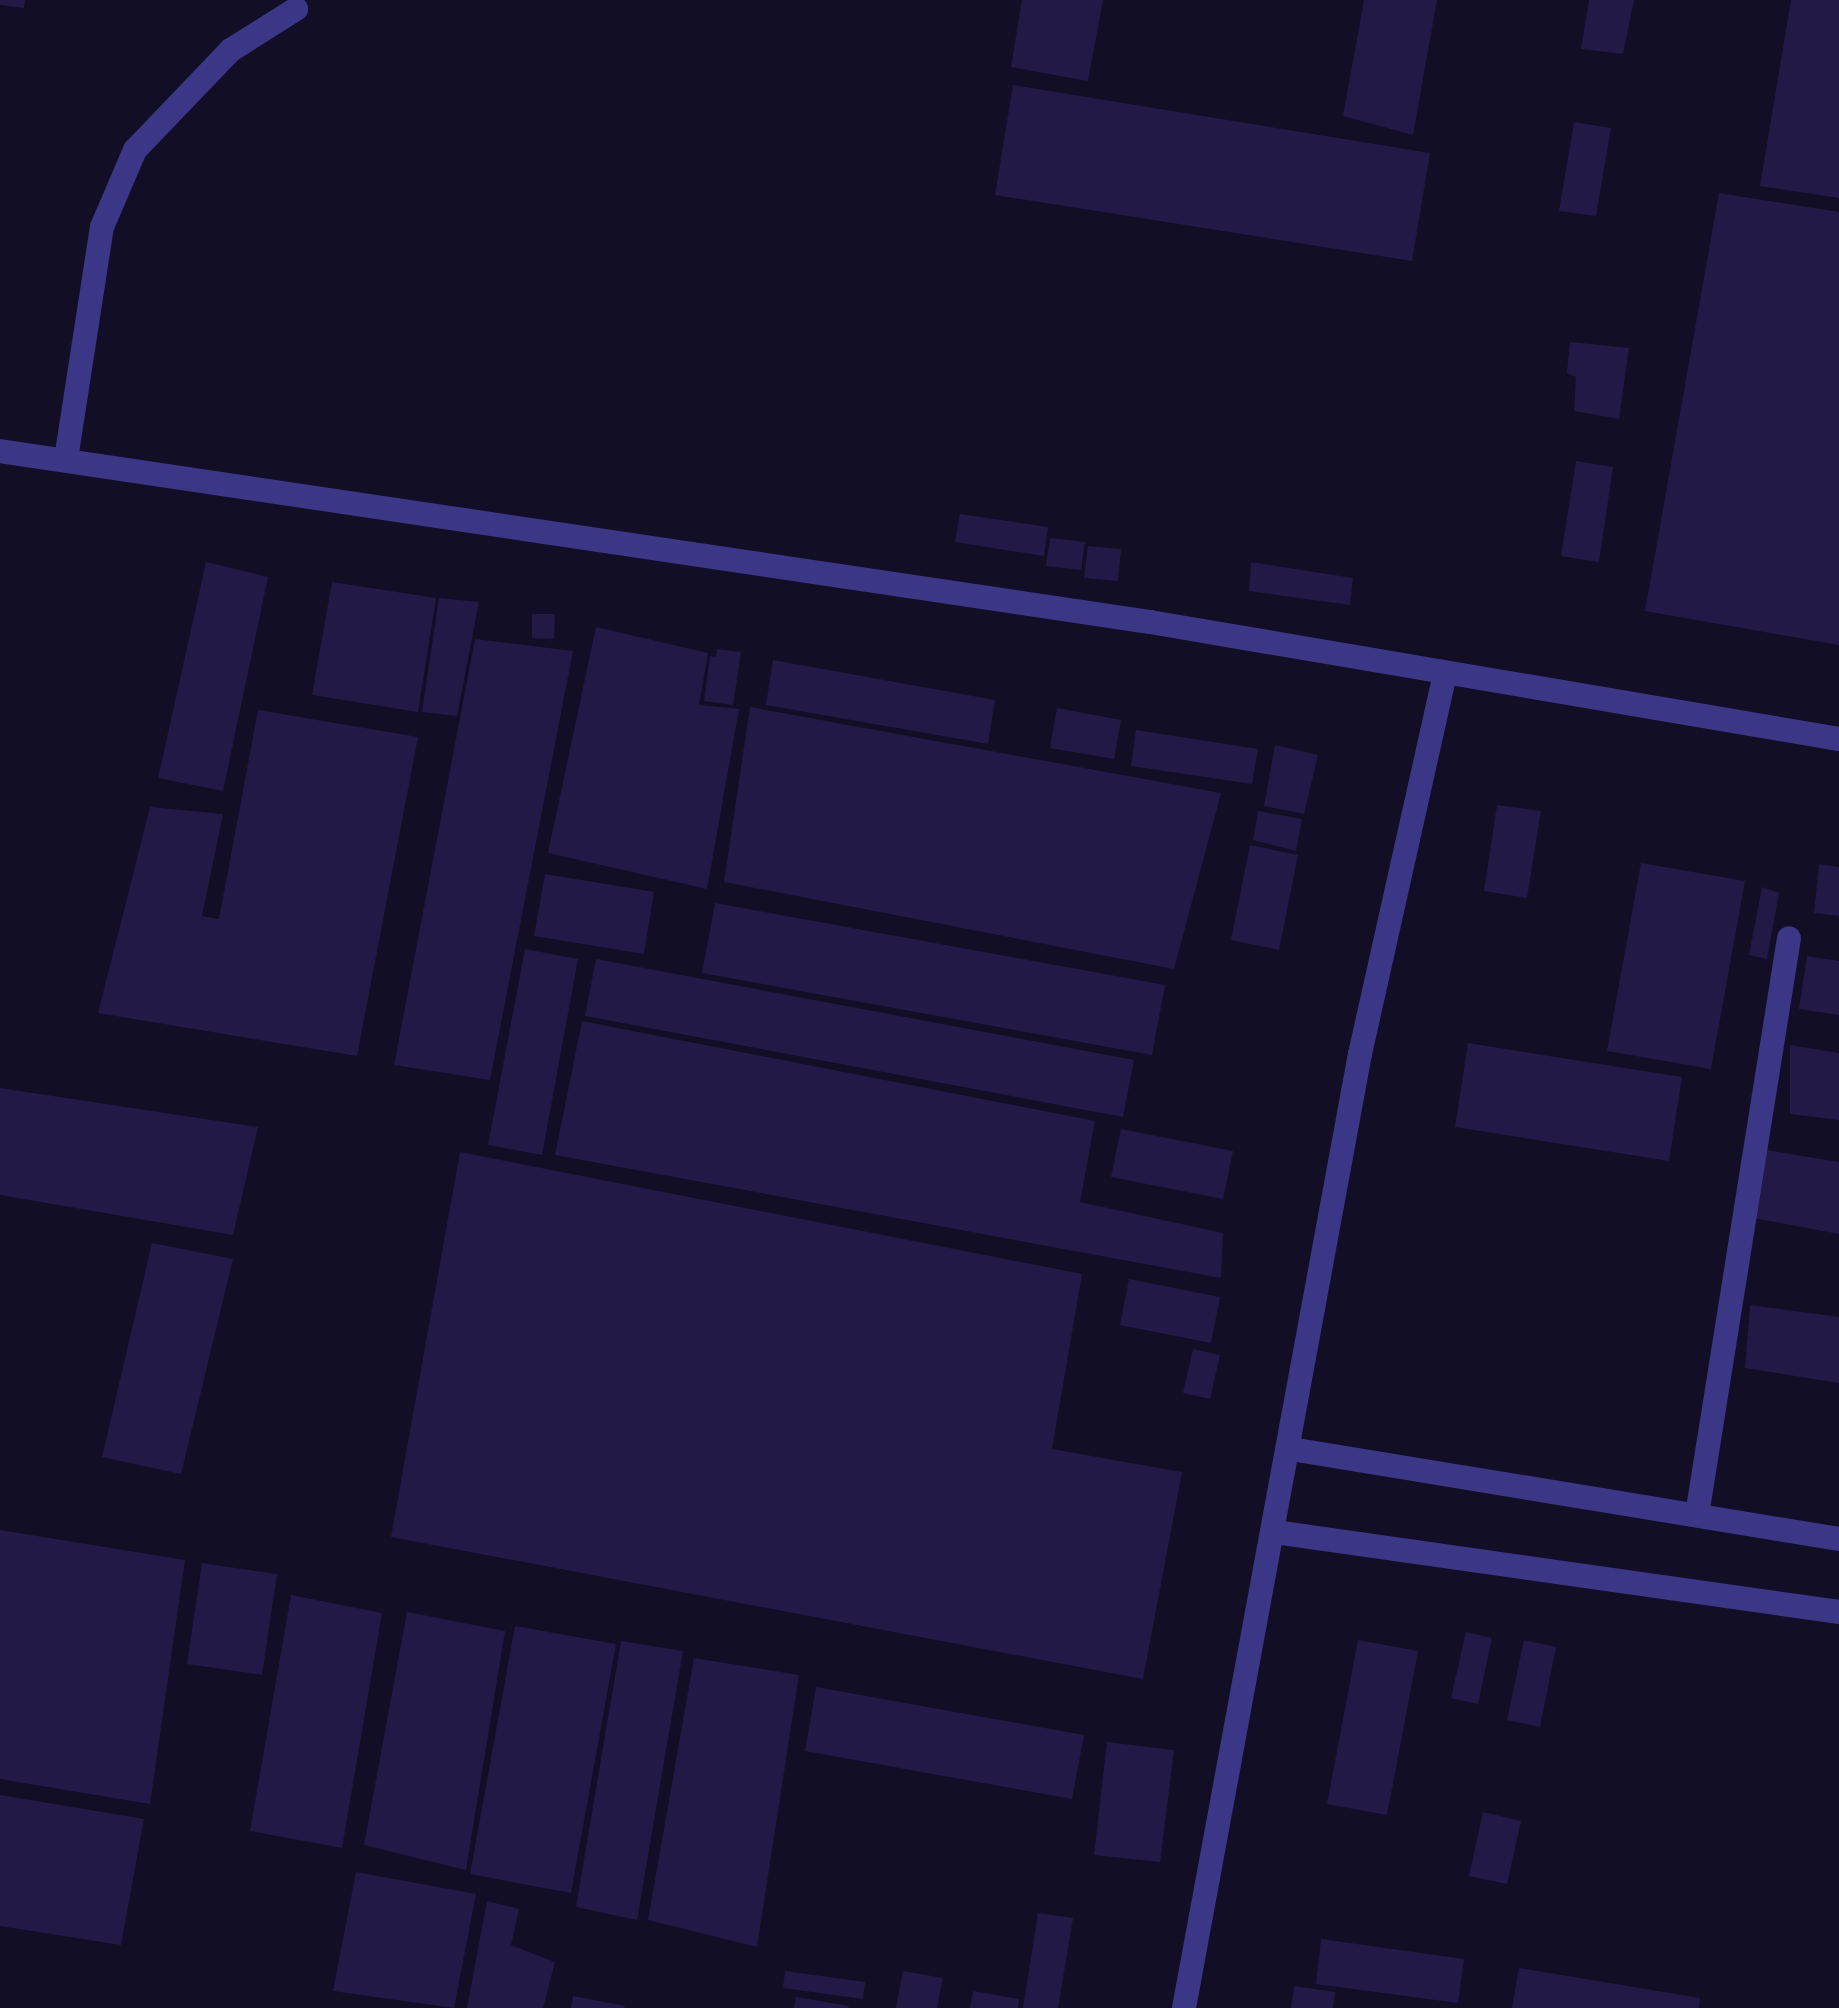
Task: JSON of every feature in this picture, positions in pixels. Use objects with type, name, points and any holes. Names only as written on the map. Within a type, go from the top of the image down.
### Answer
[{"type":"lane","points":[[66,459],[102,227],[135,150],[231,50],[296,9]]},
{"type":"lane","points":[[0,451],[1150,622],[1839,739]]},
{"type":"lane","points":[[1184,2008],[1291,1449],[1360,1054],[1445,674]]},
{"type":"lane","points":[[1697,1515],[1789,938]]},
{"type":"lane","points":[[1291,1449],[1839,1539]]},
{"type":"lane","points":[[1275,1532],[1839,1612]]},
{"type":"building","points":[[0,0],[25,0],[24,8],[0,5]]},
{"type":"building","points":[[1022,0],[1103,0],[1088,81],[1011,67]]},
{"type":"building","points":[[1364,0],[1437,0],[1413,135],[1343,116]]},
{"type":"building","points":[[1589,0],[1634,0],[1623,54],[1581,49]]},
{"type":"building","points":[[1791,0],[1839,0],[1839,198],[1760,186]]},
{"type":"building","points":[[1013,85],[1430,153],[1412,261],[995,195]]},
{"type":"building","points":[[1574,122],[1611,128],[1596,216],[1559,211]]},
{"type":"building","points":[[1719,193],[1839,212],[1839,645],[1645,611]]},
{"type":"building","points":[[1570,342],[1629,348],[1619,419],[1574,411],[1576,377],[1567,373]]},
{"type":"building","points":[[1576,461],[1613,467],[1599,562],[1561,556]]},
{"type":"building","points":[[960,514],[1048,527],[1044,556],[955,542]]},
{"type":"building","points":[[1050,538],[1085,542],[1081,570],[1046,566]]},
{"type":"building","points":[[1088,546],[1121,549],[1118,581],[1084,578]]},
{"type":"building","points":[[206,562],[268,577],[223,791],[158,778]]},
{"type":"building","points":[[1251,562],[1353,578],[1350,605],[1249,591]]},
{"type":"building","points":[[332,582],[436,598],[418,712],[312,695]]},
{"type":"building","points":[[439,598],[479,602],[457,716],[422,712]]},
{"type":"building","points":[[532,614],[555,614],[554,639],[532,638]]},
{"type":"building","points":[[596,627],[708,653],[699,705],[739,709],[707,889],[548,853]]},
{"type":"building","points":[[475,639],[573,651],[490,1080],[394,1065]]},
{"type":"building","points":[[717,649],[741,652],[733,705],[704,701],[710,656],[716,657]]},
{"type":"building","points":[[773,660],[995,700],[988,744],[766,705]]},
{"type":"building","points":[[750,707],[1221,793],[1174,969],[724,882]]},
{"type":"building","points":[[1057,708],[1121,720],[1114,759],[1050,748]]},
{"type":"building","points":[[258,710],[418,737],[357,1056],[98,1013],[150,807],[223,814],[202,916],[219,919]]},
{"type":"building","points":[[1136,730],[1258,749],[1252,784],[1131,766]]},
{"type":"building","points":[[1275,745],[1318,755],[1304,814],[1264,806]]},
{"type":"building","points":[[1497,805],[1541,811],[1527,898],[1484,891]]},
{"type":"building","points":[[1258,811],[1302,819],[1296,851],[1253,840]]},
{"type":"building","points":[[1250,845],[1298,855],[1279,950],[1231,940]]},
{"type":"building","points":[[1641,863],[1745,881],[1711,1069],[1607,1051]]},
{"type":"building","points":[[1819,864],[1839,867],[1839,916],[1814,913]]},
{"type":"building","points":[[545,874],[654,892],[644,954],[534,936]]},
{"type":"building","points":[[1762,887],[1779,893],[1767,959],[1749,955]]},
{"type":"building","points":[[715,903],[1165,985],[1152,1055],[702,973]]},
{"type":"building","points":[[525,949],[578,959],[542,1155],[488,1145]]},
{"type":"building","points":[[1807,956],[1839,961],[1839,1015],[1799,1009]]},
{"type":"building","points":[[596,959],[1134,1060],[1123,1117],[585,1016]]},
{"type":"building","points":[[582,1021],[1095,1121],[1080,1202],[1223,1233],[1221,1278],[555,1155]]},
{"type":"building","points":[[1468,1043],[1682,1077],[1669,1161],[1455,1127]]},
{"type":"building","points":[[1790,1045],[1839,1053],[1839,1120],[1790,1114]]},
{"type":"building","points":[[0,1088],[258,1127],[233,1235],[0,1195]]},
{"type":"building","points":[[1121,1129],[1233,1151],[1223,1199],[1111,1177]]},
{"type":"building","points":[[1766,1150],[1839,1162],[1839,1234],[1754,1218]]},
{"type":"building","points":[[460,1152],[1082,1274],[1052,1449],[1182,1472],[1143,1679],[391,1537]]},
{"type":"building","points":[[152,1243],[233,1259],[181,1474],[102,1457]]},
{"type":"building","points":[[1129,1279],[1220,1297],[1211,1343],[1120,1325]]},
{"type":"building","points":[[1750,1305],[1839,1317],[1839,1383],[1745,1368]]},
{"type":"building","points":[[1193,1349],[1220,1355],[1210,1399],[1183,1393]]},
{"type":"building","points":[[0,1530],[185,1560],[150,1804],[0,1779]]},
{"type":"building","points":[[202,1563],[277,1574],[262,1675],[187,1664]]},
{"type":"building","points":[[291,1595],[382,1613],[342,1848],[250,1831]]},
{"type":"building","points":[[407,1612],[505,1631],[466,1870],[364,1845]]},
{"type":"building","points":[[515,1626],[616,1644],[571,1893],[470,1874]]},
{"type":"building","points":[[1466,1632],[1492,1638],[1478,1704],[1451,1698]]},
{"type":"building","points":[[1358,1640],[1418,1651],[1387,1815],[1327,1804]]},
{"type":"building","points":[[1524,1640],[1556,1647],[1540,1727],[1507,1720]]},
{"type":"building","points":[[621,1641],[683,1651],[637,1920],[576,1907]]},
{"type":"building","points":[[694,1658],[799,1675],[757,1947],[648,1920]]},
{"type":"building","points":[[816,1687],[1084,1735],[1072,1799],[805,1751]]},
{"type":"building","points":[[1107,1742],[1174,1750],[1160,1862],[1094,1855]]},
{"type":"building","points":[[0,1795],[144,1819],[121,1945],[0,1926]]},
{"type":"building","points":[[1483,1812],[1521,1821],[1507,1884],[1469,1876]]},
{"type":"building","points":[[356,1872],[476,1894],[454,2008],[333,1991]]},
{"type":"building","points":[[487,1901],[519,1909],[511,1945],[555,1962],[543,2008],[467,2008]]},
{"type":"building","points":[[1038,1913],[1073,1918],[1058,2008],[1023,2008]]},
{"type":"building","points":[[1321,1939],[1464,1959],[1458,2003],[1316,1984]]},
{"type":"building","points":[[1519,1968],[1700,1998],[1699,2008],[1512,2008]]},
{"type":"building","points":[[785,1971],[865,1982],[863,1999],[783,1988]]},
{"type":"building","points":[[903,1971],[943,1978],[937,2008],[896,2008]]},
{"type":"building","points":[[1294,1986],[1335,1992],[1333,2008],[1291,2008]]},
{"type":"building","points":[[973,1991],[1019,1999],[1018,2008],[970,2008]]},
{"type":"building","points":[[573,1996],[625,2006],[571,2008]]},
{"type":"building","points":[[796,1997],[849,2006],[794,2008]]}]
